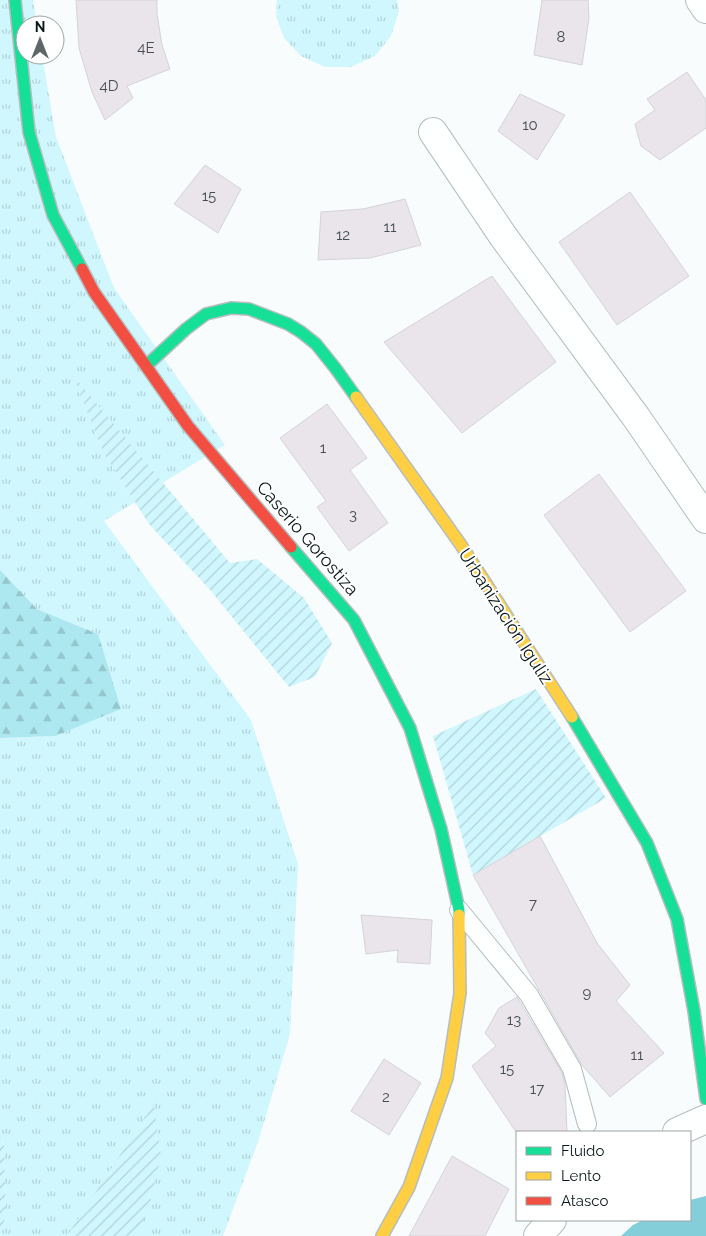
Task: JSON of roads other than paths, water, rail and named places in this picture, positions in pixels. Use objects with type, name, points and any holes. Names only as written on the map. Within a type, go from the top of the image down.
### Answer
[{"type":"street","points":[[0,11],[9,0]]},
{"type":"street","name":"Caserio Gorostiza","points":[[14,0],[29,132],[54,214],[94,292],[188,426],[354,620],[410,728],[441,829],[459,910],[460,993],[447,1078],[409,1187],[382,1236]]},
{"type":"street","points":[[700,0],[706,9]]},
{"type":"street","points":[[434,132],[503,236],[636,417],[706,519]]},
{"type":"street","name":"Urbanización Iguliz","points":[[146,366],[186,329],[206,314],[231,308],[249,309],[288,324],[316,344],[336,369],[461,545],[576,724],[647,843],[677,919],[694,1011],[706,1099]]},
{"type":"street","points":[[679,1131],[706,1119]]},
{"type":"street","points":[[538,1236],[551,1221]]},
{"type":"lane","points":[[459,910],[529,995],[572,1069],[587,1124]]}]
